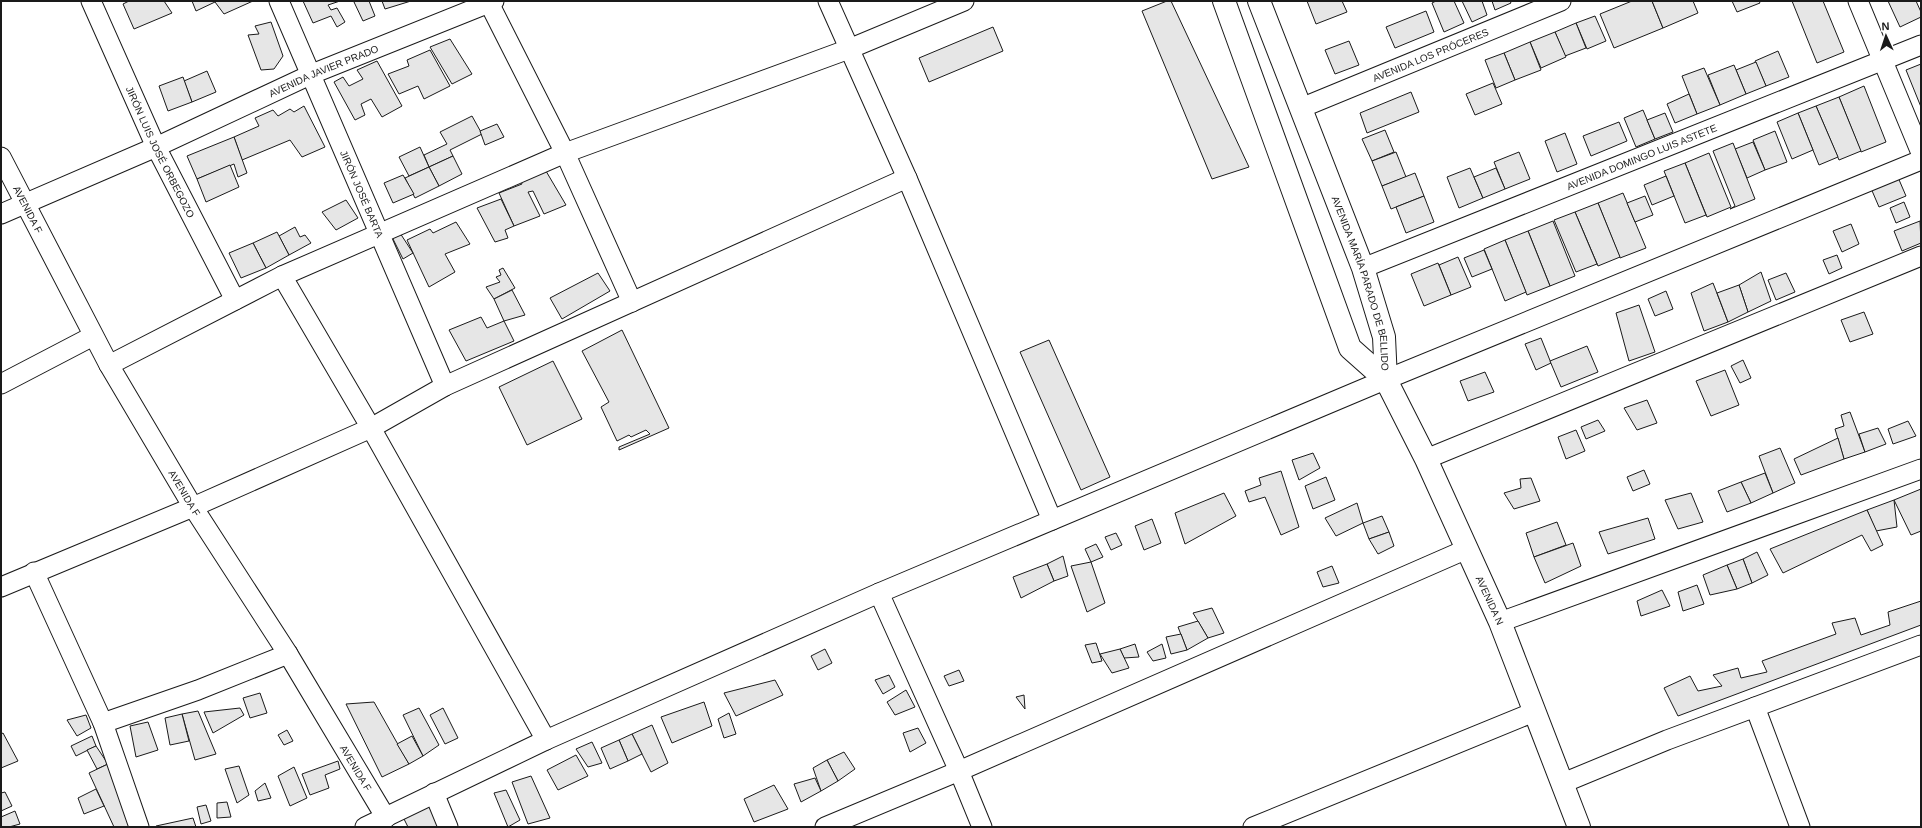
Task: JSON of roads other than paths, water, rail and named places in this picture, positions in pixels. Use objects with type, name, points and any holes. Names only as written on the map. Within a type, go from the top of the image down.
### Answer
[{"type":"street","name":"JIRÓN LUIS JOSÉ ORBEGOZO","points":[[92,1],[156,147],[235,300]]},
{"type":"street","name":"JIRÓN JOSÉ BARTA","points":[[279,1],[312,74],[378,232],[445,386]]},
{"type":"street","points":[[828,1],[907,178],[1052,520]]},
{"type":"street","points":[[109,365],[282,276],[378,232],[565,153],[849,49],[964,1]]},
{"type":"street","name":"AVENIDA MARÍA PARADO DE BELLIDO","points":[[1224,1],[1350,348],[1386,380]]},
{"type":"street","name":"AVENIDA MARÍA PARADO DE BELLIDO","points":[[1259,1],[1363,268],[1384,337],[1386,380]]},
{"type":"street","name":"AVENIDA LOS PRÓCERES","points":[[1301,108],[1561,1]]},
{"type":"street","points":[[1858,1],[1921,153]]},
{"type":"street","name":"AVENIDA JAVIER PRADO","points":[[1,214],[25,202],[156,147],[312,74],[491,2]]},
{"type":"street","points":[[491,2],[565,153],[632,302]]},
{"type":"street","name":"AVENIDA DOMINGO LUIS ASTETE","points":[[1363,268],[1921,45]]},
{"type":"street","name":"AVENIDA F","points":[[1,157],[109,365],[193,507],[288,654],[386,818]]},
{"type":"street","points":[[365,827],[546,740],[879,593],[1386,380],[1921,160]]},
{"type":"street","points":[[1,587],[193,507],[371,428],[445,386],[907,178]]},
{"type":"street","points":[[1426,459],[1921,256]]},
{"type":"street","points":[[282,276],[371,428],[546,740]]},
{"type":"street","points":[[1,384],[93,336]]},
{"type":"street","name":"AVENIDA N","points":[[1386,380],[1426,459],[1500,622],[1579,827]]},
{"type":"street","points":[[1500,622],[1921,469]]},
{"type":"street","points":[[825,827],[959,771],[1467,549]]},
{"type":"street","points":[[34,572],[103,723],[139,827]]},
{"type":"street","points":[[879,593],[959,771],[982,827]]},
{"type":"street","points":[[1563,783],[1667,740],[1921,645]]},
{"type":"street","points":[[103,723],[198,690],[288,654]]},
{"type":"street","points":[[1755,707],[1800,827]]},
{"type":"street","points":[[1253,827],[1534,712]]},
{"type":"street","points":[[434,793],[448,827]]}]
